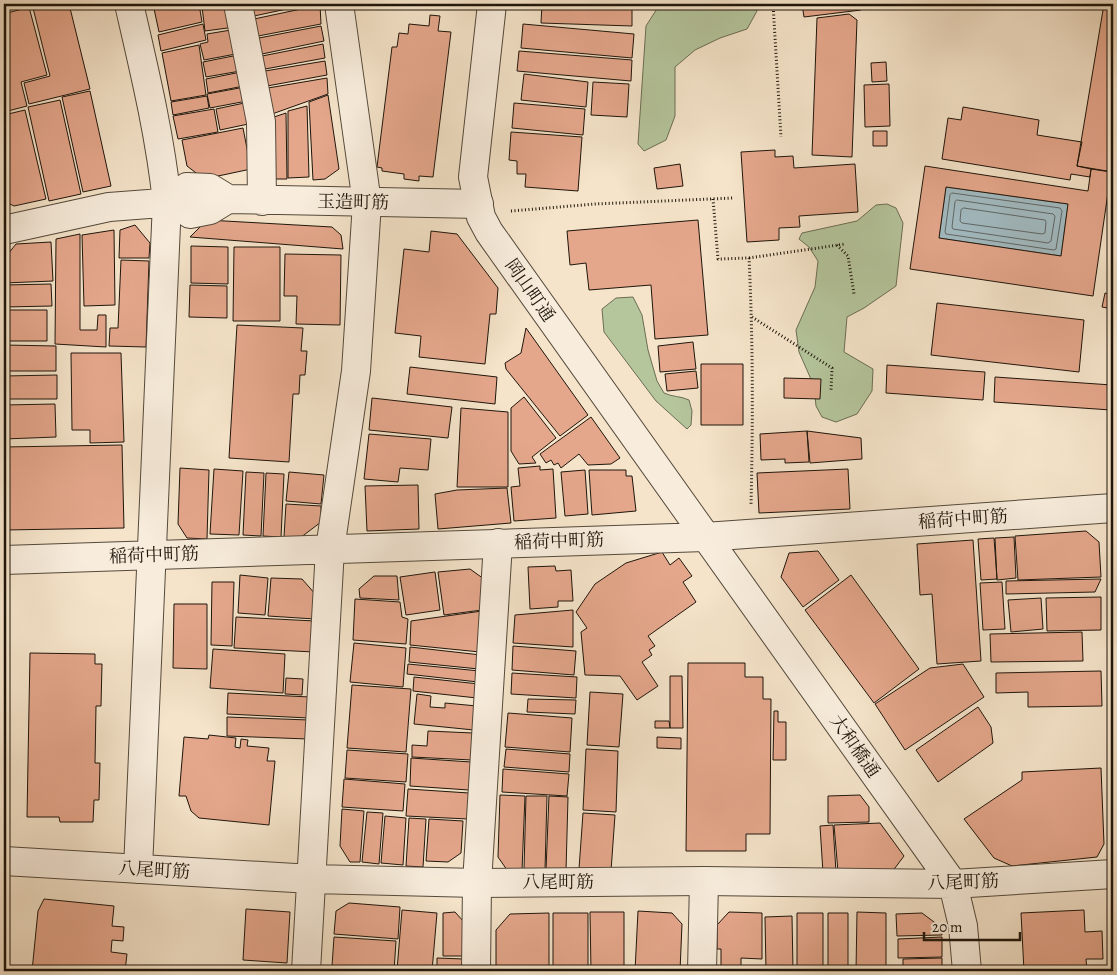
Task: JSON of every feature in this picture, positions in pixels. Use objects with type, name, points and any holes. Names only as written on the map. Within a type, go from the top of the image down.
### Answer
[{"type":"street","points":[[129,4],[171,202],[151,554],[138,869]]},
{"type":"street","points":[[238,4],[261,122],[262,200]]},
{"type":"street","points":[[306,971],[330,548],[356,371],[367,203],[339,4]]},
{"type":"street","name":"岡山町通","points":[[492,4],[473,177],[480,211],[489,232],[705,537]]},
{"type":"street","name":"玉造町筋","points":[[171,202],[187,187],[210,188],[228,199],[367,203],[480,211]]},
{"type":"street","points":[[4,230],[109,207],[171,202]]},
{"type":"street","name":"稲荷中町筋","points":[[4,560],[705,537],[1113,508]]},
{"type":"street","name":"大和橋通","points":[[705,537],[953,884],[963,926],[966,971]]},
{"type":"street","points":[[476,971],[476,883],[498,543]]},
{"type":"street","name":"八尾町筋","points":[[4,862],[312,879],[476,883],[704,881],[953,884],[1113,874]]},
{"type":"street","points":[[702,971],[704,881]]},
{"type":"path","points":[[773,4],[781,137]]},
{"type":"path","points":[[480,211],[733,198]]},
{"type":"path","points":[[713,199],[718,260],[748,258],[845,244]]},
{"type":"path","points":[[837,245],[848,256],[854,294]]},
{"type":"path","points":[[748,258],[752,317],[753,425],[750,533]]},
{"type":"path","points":[[752,317],[832,368],[831,390]]},
{"type":"green space","points":[[660,4],[752,4],[757,11],[747,29],[720,38],[695,50],[675,67],[675,116],[666,140],[644,151],[638,144],[646,26]]},
{"type":"green space","points":[[887,204],[896,208],[903,223],[896,286],[847,317],[844,352],[873,369],[872,391],[857,414],[836,422],[822,417],[816,406],[814,386],[799,352],[796,330],[815,287],[818,261],[809,247],[799,239],[802,233],[857,221],[876,205]]},
{"type":"green space","points":[[633,297],[642,315],[648,350],[657,381],[664,393],[689,400],[692,411],[691,425],[687,429],[656,401],[604,332],[602,309],[616,298]]},
{"type":"water","points":[[946,187],[1068,204],[1061,256],[939,238]]},
{"type":"building","points":[[32,4],[69,4],[90,89],[29,104],[24,83],[50,76]]},
{"type":"building","points":[[153,4],[199,4],[202,22],[159,32]]},
{"type":"building","points":[[232,4],[235,27],[205,31],[202,7]]},
{"type":"building","points":[[251,4],[295,4],[296,7],[254,16]]},
{"type":"building","points":[[406,4],[462,4],[462,9]]},
{"type":"building","points":[[542,4],[632,7],[632,26],[541,23]]},
{"type":"building","points":[[802,4],[860,4],[861,10],[804,17]]},
{"type":"building","points":[[1104,4],[1113,4],[1113,172],[1077,166]]},
{"type":"building","points":[[320,5],[321,24],[258,36],[254,19]]},
{"type":"building","points":[[29,7],[47,75],[21,82],[27,106],[4,112],[4,14]]},
{"type":"building","points":[[849,14],[857,20],[852,157],[812,155],[817,18]]},
{"type":"building","points":[[430,15],[440,16],[438,31],[451,32],[433,177],[419,176],[419,181],[404,179],[404,174],[382,171],[382,168],[377,167],[392,47],[397,47],[399,33],[408,34],[409,24],[429,26]]},
{"type":"building","points":[[203,24],[206,40],[161,51],[158,35]]},
{"type":"building","points":[[523,24],[634,34],[632,58],[521,48]]},
{"type":"building","points":[[321,26],[324,41],[262,54],[259,38]]},
{"type":"building","points":[[237,29],[241,53],[204,60],[200,44],[208,42],[207,34]]},
{"type":"building","points":[[323,44],[325,58],[265,69],[262,56]]},
{"type":"building","points":[[199,45],[206,95],[171,101],[162,53]]},
{"type":"building","points":[[519,51],[632,60],[631,81],[517,71]]},
{"type":"building","points":[[243,54],[246,70],[206,77],[203,62]]},
{"type":"building","points":[[325,61],[327,75],[267,86],[265,71]]},
{"type":"building","points":[[886,62],[887,81],[872,82],[871,63]]},
{"type":"building","points":[[246,71],[249,85],[208,93],[206,79]]},
{"type":"building","points":[[524,74],[588,82],[586,107],[521,100]]},
{"type":"building","points":[[327,78],[328,94],[272,114],[268,88]]},
{"type":"building","points":[[593,82],[629,84],[627,117],[591,115]]},
{"type":"building","points":[[889,84],[890,126],[865,127],[864,85]]},
{"type":"building","points":[[250,86],[252,100],[210,108],[207,94]]},
{"type":"building","points":[[90,91],[111,186],[83,192],[62,97]]},
{"type":"building","points":[[328,95],[339,169],[325,179],[313,180],[309,102]]},
{"type":"building","points":[[207,96],[209,108],[173,115],[171,102]]},
{"type":"building","points":[[60,100],[81,194],[49,201],[28,107]]},
{"type":"building","points":[[249,102],[253,123],[220,130],[216,109]]},
{"type":"building","points":[[514,103],[585,109],[583,135],[512,128]]},
{"type":"building","points":[[307,106],[309,177],[288,178],[288,111]]},
{"type":"building","points":[[963,107],[1039,120],[1037,135],[1082,142],[1077,166],[1091,169],[1090,177],[1071,174],[1070,180],[942,159],[948,118],[961,120]]},
{"type":"building","points":[[214,109],[218,132],[178,139],[173,116]]},
{"type":"building","points":[[25,110],[46,199],[14,206],[4,201],[4,115]]},
{"type":"building","points":[[286,113],[287,179],[276,179],[268,168],[271,118]]},
{"type":"building","points":[[243,128],[251,169],[204,179],[187,166],[182,140]]},
{"type":"building","points":[[873,131],[887,131],[887,146],[873,146]]},
{"type":"building","points":[[511,132],[582,137],[578,191],[525,187],[526,174],[517,174],[517,161],[509,160]]},
{"type":"building","points":[[775,150],[775,157],[793,156],[794,168],[855,164],[858,212],[799,216],[800,227],[779,228],[779,240],[747,242],[741,152]]},
{"type":"building","points":[[680,164],[683,186],[657,189],[654,168]]},
{"type":"building","points":[[925,166],[1088,191],[1091,169],[1111,172],[1093,296],[910,269]],"holes":[[[946,187],[1068,204],[1061,256],[939,238]]]},
{"type":"building","points":[[207,220],[332,227],[341,235],[343,249],[190,237]]},
{"type":"building","points":[[698,220],[708,335],[655,339],[651,285],[589,290],[586,263],[570,265],[567,231]]},
{"type":"building","points":[[135,225],[150,243],[149,258],[119,258],[120,230]]},
{"type":"building","points":[[114,230],[115,305],[84,306],[82,235]]},
{"type":"building","points":[[431,231],[457,234],[498,288],[496,314],[490,314],[485,364],[419,357],[421,336],[395,333],[404,249],[429,252]]},
{"type":"building","points":[[80,234],[80,330],[97,330],[98,315],[106,315],[106,347],[55,344],[56,239]]},
{"type":"building","points":[[51,242],[53,281],[4,283],[4,259],[16,244]]},
{"type":"building","points":[[191,246],[228,247],[228,284],[191,283]]},
{"type":"building","points":[[234,247],[280,247],[280,321],[233,321]]},
{"type":"building","points":[[285,254],[341,255],[340,325],[296,324],[297,296],[284,296]]},
{"type":"building","points":[[121,260],[149,261],[146,347],[109,346],[110,328],[118,328]]},
{"type":"building","points":[[51,284],[52,306],[4,307],[4,285]]},
{"type":"building","points":[[190,285],[227,286],[227,318],[189,317]]},
{"type":"building","points":[[1105,293],[1113,295],[1113,309],[1102,307]]},
{"type":"building","points":[[937,303],[1084,320],[1079,372],[931,355]]},
{"type":"building","points":[[4,310],[47,310],[47,341],[4,341]]},
{"type":"building","points":[[237,325],[303,328],[301,351],[307,351],[305,375],[300,375],[299,394],[293,394],[289,462],[229,458]]},
{"type":"building","points":[[526,328],[588,415],[560,436],[506,369],[505,363],[521,353]]},
{"type":"building","points":[[693,342],[696,369],[660,372],[658,346]]},
{"type":"building","points":[[4,345],[56,346],[56,371],[4,371]]},
{"type":"building","points":[[71,353],[121,353],[124,442],[90,443],[90,430],[72,430]]},
{"type":"building","points":[[701,364],[743,364],[743,425],[701,425]]},
{"type":"building","points":[[887,365],[985,372],[983,400],[886,393]]},
{"type":"building","points":[[410,367],[497,377],[495,404],[407,394]]},
{"type":"building","points":[[696,371],[698,388],[667,391],[665,374]]},
{"type":"building","points":[[57,375],[57,399],[4,399],[4,376]]},
{"type":"building","points":[[995,377],[1112,385],[1111,410],[994,402]]},
{"type":"building","points":[[784,378],[821,379],[820,399],[784,398]]},
{"type":"building","points":[[524,397],[556,438],[532,457],[536,463],[519,464],[511,451],[511,408]]},
{"type":"building","points":[[372,398],[452,407],[448,438],[369,430]]},
{"type":"building","points":[[55,404],[56,437],[4,439],[4,405]]},
{"type":"building","points":[[461,408],[508,412],[508,487],[457,487]]},
{"type":"building","points":[[591,417],[620,458],[611,464],[588,465],[579,454],[561,468],[558,463],[554,465],[551,460],[546,463],[540,454]]},
{"type":"building","points":[[807,431],[861,438],[862,459],[810,463]]},
{"type":"building","points":[[807,431],[809,462],[785,463],[785,459],[761,460],[760,434]]},
{"type":"building","points":[[369,434],[431,439],[428,470],[400,468],[398,482],[364,479]]},
{"type":"building","points":[[122,445],[124,528],[4,530],[4,447]]},
{"type":"building","points":[[540,466],[540,470],[553,469],[556,518],[514,521],[511,487],[520,486],[518,468]]},
{"type":"building","points":[[180,468],[209,470],[207,539],[187,538],[178,524]]},
{"type":"building","points":[[214,469],[243,471],[239,535],[210,534]]},
{"type":"building","points":[[848,469],[850,509],[759,513],[757,473]]},
{"type":"building","points":[[585,470],[588,514],[565,516],[561,472]]},
{"type":"building","points":[[589,470],[626,470],[626,476],[632,476],[636,511],[592,515]]},
{"type":"building","points":[[246,472],[264,473],[261,536],[243,535]]},
{"type":"building","points":[[289,472],[324,475],[321,504],[286,501]]},
{"type":"building","points":[[266,473],[284,474],[281,537],[263,536]]},
{"type":"building","points":[[418,485],[419,529],[367,531],[365,486]]},
{"type":"building","points":[[507,488],[511,523],[438,529],[435,494],[457,490]]},
{"type":"building","points":[[286,504],[321,506],[321,522],[300,538],[284,537]]},
{"type":"building","points":[[1086,531],[1099,542],[1101,577],[1018,580],[1015,536]]},
{"type":"building","points":[[1014,537],[1016,578],[997,580],[995,538]]},
{"type":"building","points":[[994,538],[997,579],[981,580],[978,539]]},
{"type":"building","points":[[973,540],[981,661],[937,664],[932,594],[920,595],[917,544]]},
{"type":"building","points":[[818,551],[839,580],[803,607],[781,577],[789,553]]},
{"type":"building","points":[[662,552],[670,565],[679,558],[692,576],[683,582],[696,602],[648,636],[655,646],[649,650],[652,655],[642,662],[658,686],[637,700],[620,676],[585,675],[581,632],[587,628],[576,612],[595,584],[626,563]]},
{"type":"building","points":[[555,566],[556,571],[571,570],[573,601],[558,601],[558,607],[530,609],[528,567]]},
{"type":"building","points":[[470,569],[484,579],[482,610],[444,615],[438,572]]},
{"type":"building","points":[[435,572],[440,610],[406,615],[400,577]]},
{"type":"building","points":[[240,575],[268,578],[265,615],[238,613]]},
{"type":"building","points":[[851,575],[919,669],[874,703],[805,610]]},
{"type":"building","points":[[374,576],[397,576],[399,600],[360,598],[359,589]]},
{"type":"building","points":[[271,578],[302,579],[317,596],[315,619],[268,616]]},
{"type":"building","points":[[1101,579],[1095,592],[1006,594],[1006,581]]},
{"type":"building","points":[[212,582],[234,582],[232,646],[211,645]]},
{"type":"building","points":[[1002,582],[1005,629],[983,630],[980,583]]},
{"type":"building","points":[[1101,597],[1101,630],[1047,631],[1046,598]]},
{"type":"building","points":[[1041,598],[1043,629],[1011,632],[1008,600]]},
{"type":"building","points":[[355,599],[400,602],[402,617],[408,619],[406,644],[353,640]]},
{"type":"building","points":[[174,604],[207,604],[207,669],[173,668]]},
{"type":"building","points":[[573,610],[573,647],[513,643],[515,615]]},
{"type":"building","points":[[482,611],[480,652],[410,645],[411,621]]},
{"type":"building","points":[[236,617],[315,621],[314,652],[234,648]]},
{"type":"building","points":[[1082,632],[1083,661],[991,662],[990,634]]},
{"type":"building","points":[[354,643],[406,648],[403,687],[350,682]]},
{"type":"building","points":[[513,646],[576,651],[574,675],[512,670]]},
{"type":"building","points":[[410,647],[481,655],[479,669],[409,662]]},
{"type":"building","points":[[213,649],[285,654],[283,693],[210,688]]},
{"type":"building","points":[[30,653],[95,654],[95,664],[102,664],[101,706],[96,706],[95,763],[100,763],[99,800],[94,800],[93,822],[60,822],[59,817],[27,817]]},
{"type":"building","points":[[688,663],[745,663],[745,677],[763,677],[763,699],[771,699],[770,834],[746,834],[746,851],[686,851]]},
{"type":"building","points":[[408,664],[480,671],[478,682],[407,674]]},
{"type":"building","points":[[963,664],[984,697],[905,750],[875,704],[930,668]]},
{"type":"building","points":[[1101,671],[1102,706],[1028,707],[1028,692],[996,693],[996,673]]},
{"type":"building","points":[[512,673],[577,677],[576,698],[511,694]]},
{"type":"building","points":[[670,676],[682,676],[683,728],[670,728]]},
{"type":"building","points":[[414,677],[479,684],[477,698],[413,691]]},
{"type":"building","points":[[286,678],[303,679],[302,695],[285,694]]},
{"type":"building","points":[[352,685],[411,689],[406,752],[347,748]]},
{"type":"building","points":[[590,692],[623,694],[619,747],[587,745]]},
{"type":"building","points":[[228,693],[310,697],[309,718],[227,714]]},
{"type":"building","points":[[417,694],[431,696],[430,707],[445,708],[445,703],[477,706],[474,730],[414,724]]},
{"type":"building","points":[[528,699],[576,700],[575,714],[527,712]]},
{"type":"building","points":[[978,707],[991,727],[993,743],[938,782],[916,750]]},
{"type":"building","points":[[774,711],[778,711],[778,722],[786,722],[786,760],[773,760]]},
{"type":"building","points":[[508,713],[572,718],[570,752],[505,747]]},
{"type":"building","points":[[227,717],[309,720],[308,739],[227,736]]},
{"type":"building","points":[[655,721],[669,721],[670,728],[655,728]]},
{"type":"building","points":[[428,731],[473,733],[472,760],[412,757],[412,745],[427,746]]},
{"type":"building","points":[[209,735],[236,738],[235,747],[240,748],[241,739],[248,740],[247,746],[269,748],[267,761],[275,761],[269,825],[199,818],[191,811],[186,796],[179,796],[184,737],[208,739]]},
{"type":"building","points":[[657,737],[681,738],[681,749],[657,748]]},
{"type":"building","points":[[506,749],[570,754],[569,772],[504,767]]},
{"type":"building","points":[[586,749],[618,751],[616,812],[583,810]]},
{"type":"building","points":[[347,750],[408,754],[406,782],[345,778]]},
{"type":"building","points":[[411,758],[471,762],[469,790],[410,786]]},
{"type":"building","points":[[1101,768],[1104,844],[1097,857],[1012,866],[994,858],[964,819],[1022,780],[1022,772]]},
{"type":"building","points":[[503,769],[569,774],[567,796],[502,792]]},
{"type":"building","points":[[344,779],[405,784],[403,811],[342,807]]},
{"type":"building","points":[[408,789],[469,793],[468,819],[406,816]]},
{"type":"building","points":[[500,795],[525,796],[522,870],[507,870],[498,857]]},
{"type":"building","points":[[860,795],[869,807],[869,822],[828,823],[828,796]]},
{"type":"building","points":[[526,796],[547,796],[545,870],[524,869]]},
{"type":"building","points":[[549,796],[568,797],[566,871],[546,870]]},
{"type":"building","points":[[342,809],[364,811],[360,862],[350,862],[340,846]]},
{"type":"building","points":[[367,812],[383,813],[379,864],[362,862]]},
{"type":"building","points":[[583,813],[615,815],[611,871],[579,869]]},
{"type":"building","points":[[385,816],[406,818],[403,865],[381,863]]},
{"type":"building","points":[[409,818],[426,819],[423,867],[406,866]]},
{"type":"building","points":[[429,819],[463,821],[461,853],[448,862],[426,861]]},
{"type":"building","points":[[880,823],[904,856],[892,872],[838,872],[834,825]]},
{"type":"building","points":[[833,825],[836,872],[823,873],[820,826]]},
{"type":"building","points":[[44,899],[114,906],[112,926],[124,927],[123,941],[112,940],[111,952],[127,954],[125,971],[32,971],[38,911]]},
{"type":"building","points":[[349,903],[400,907],[398,939],[334,934],[336,911]]},
{"type":"building","points":[[246,909],[290,912],[287,963],[243,960]]},
{"type":"building","points":[[402,910],[437,913],[432,971],[397,970]]},
{"type":"building","points":[[1084,910],[1085,932],[1102,931],[1103,959],[1086,959],[1087,971],[1024,971],[1021,913]]},
{"type":"building","points":[[638,911],[672,913],[682,924],[680,971],[635,971]]},
{"type":"building","points":[[455,912],[464,922],[465,956],[443,956],[443,913]]},
{"type":"building","points":[[590,912],[624,912],[624,971],[591,971]]},
{"type":"building","points":[[729,912],[762,913],[762,959],[741,958],[741,970],[721,969],[721,949],[717,949],[717,925]]},
{"type":"building","points":[[857,912],[886,913],[886,971],[856,971]]},
{"type":"building","points":[[549,913],[549,968],[496,969],[496,930],[510,914]]},
{"type":"building","points":[[553,913],[588,913],[588,971],[553,971]]},
{"type":"building","points":[[797,913],[823,913],[823,971],[797,971]]},
{"type":"building","points":[[828,913],[848,913],[848,971],[828,971]]},
{"type":"building","points":[[922,913],[942,928],[942,935],[897,936],[896,914]]},
{"type":"building","points":[[792,916],[793,971],[766,971],[765,917]]},
{"type":"building","points":[[334,937],[396,941],[394,971],[332,966]]},
{"type":"building","points":[[942,937],[942,957],[898,958],[898,939]]},
{"type":"building","points":[[437,958],[464,959],[464,971],[437,971]]},
{"type":"building","points":[[942,958],[942,971],[903,971],[903,959]]}]
